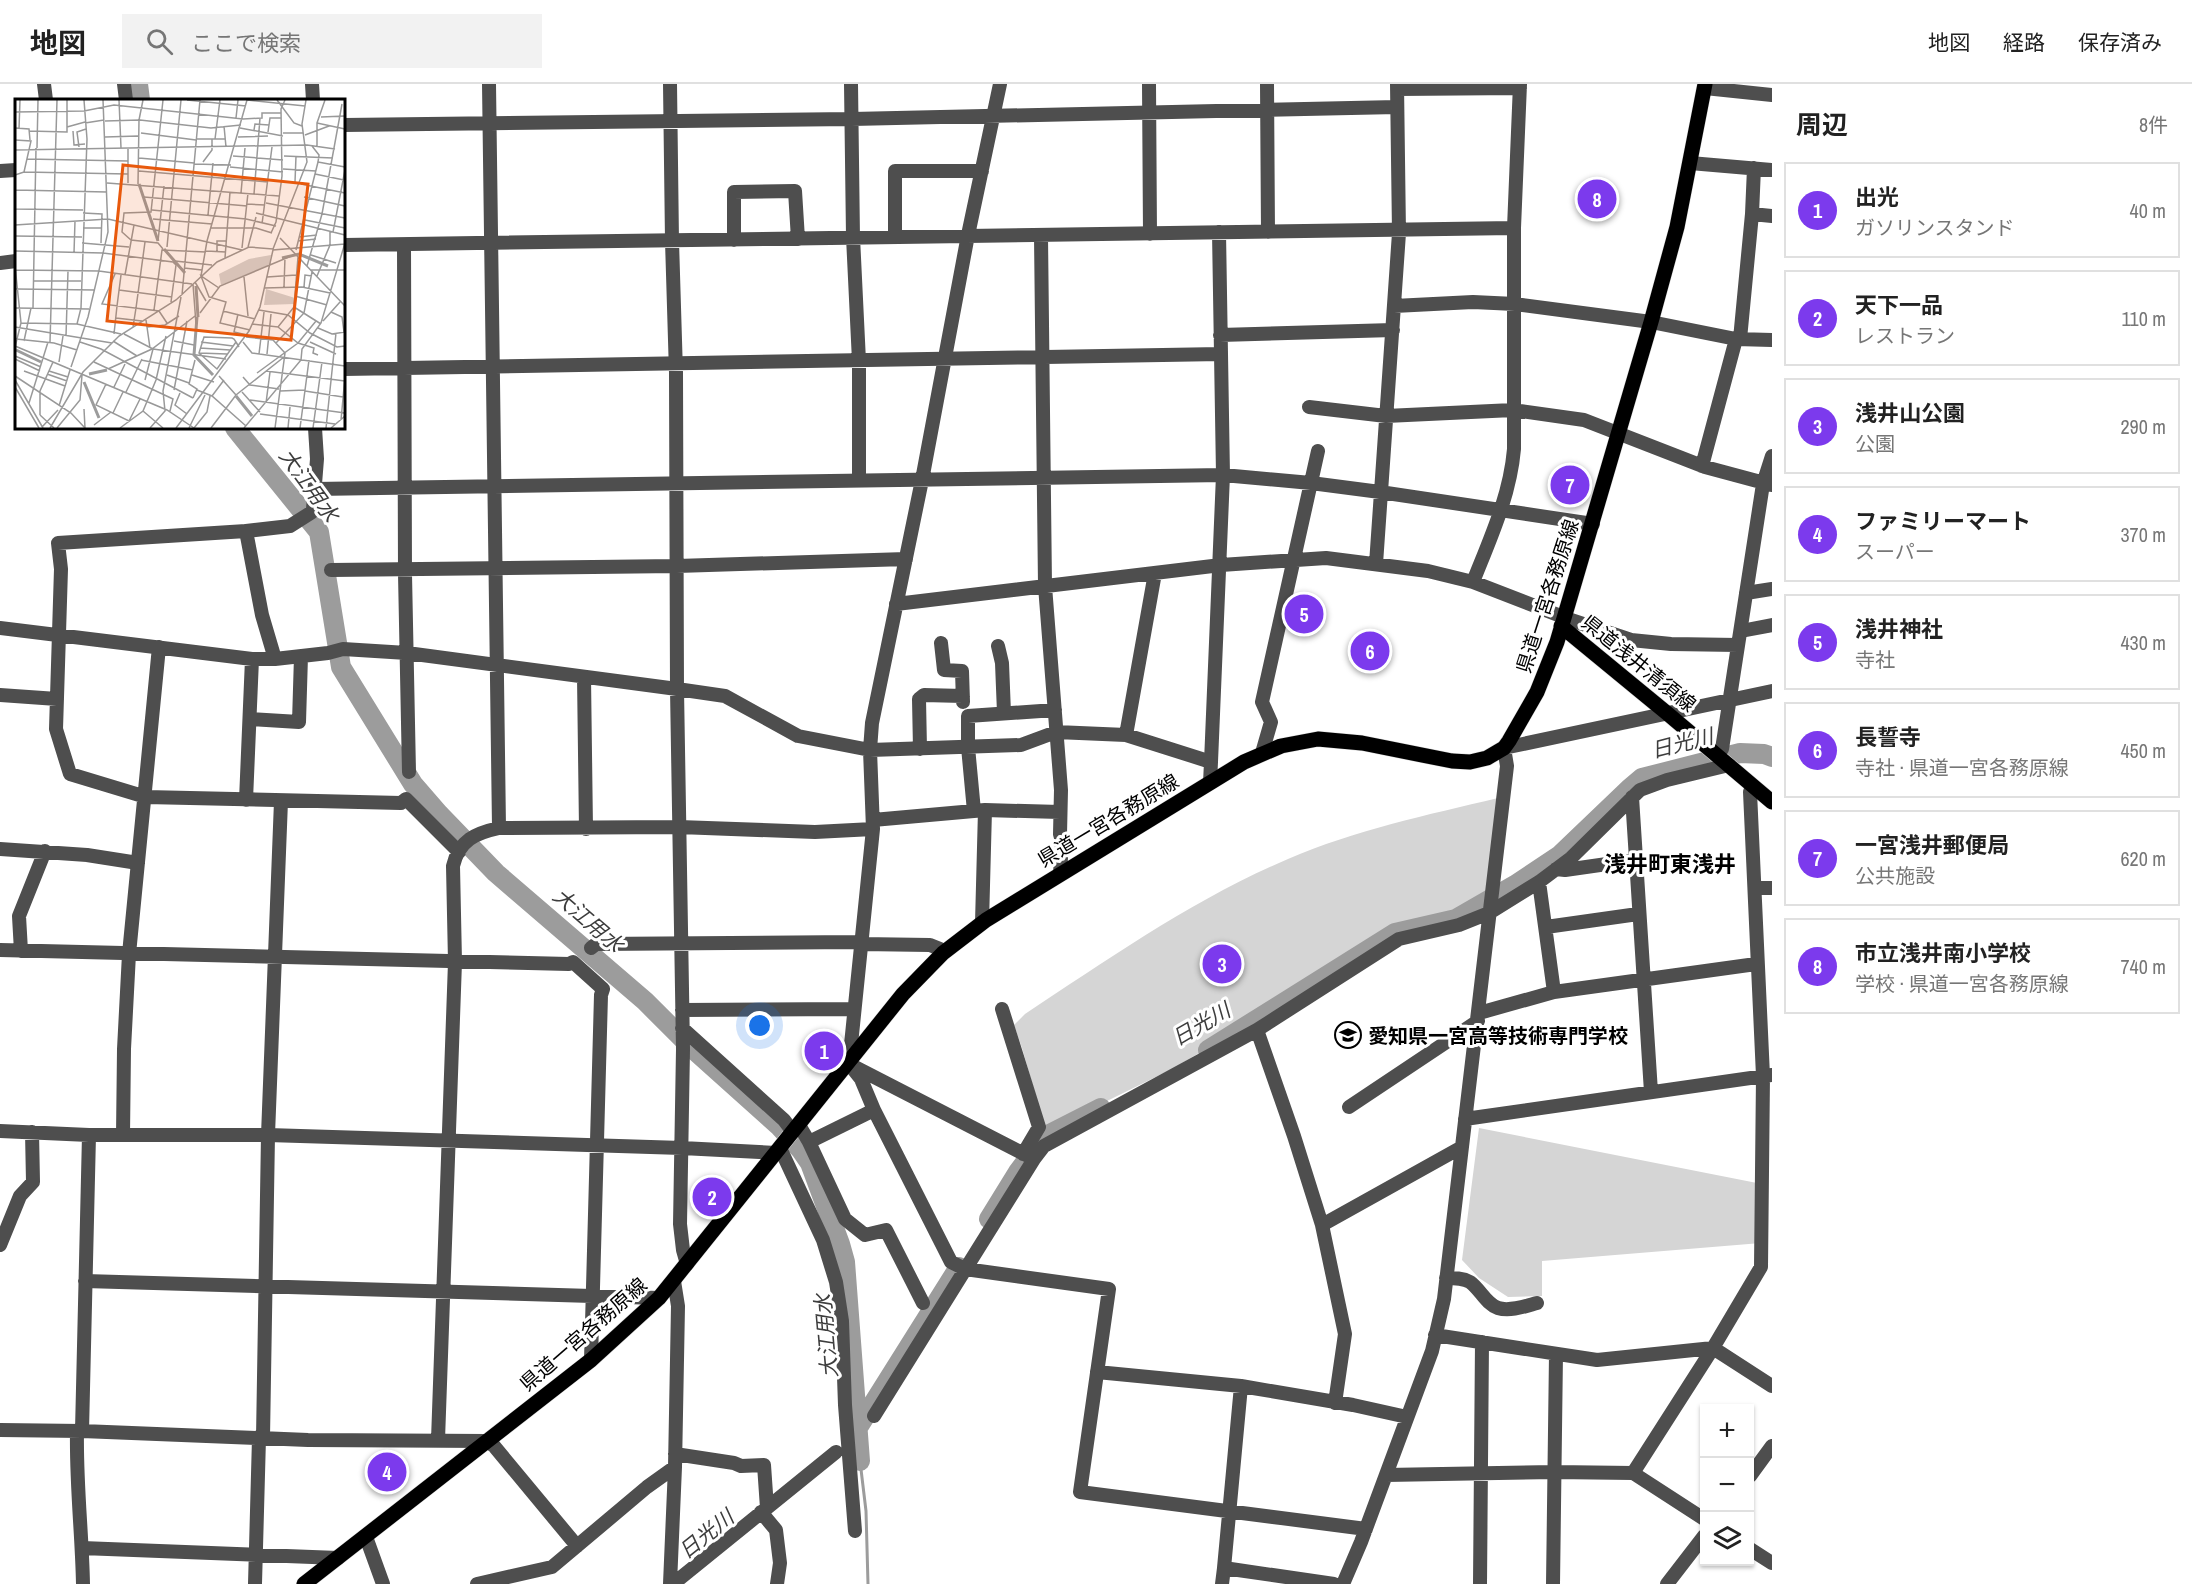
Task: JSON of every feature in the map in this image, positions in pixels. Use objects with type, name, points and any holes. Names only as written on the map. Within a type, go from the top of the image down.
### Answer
[{"type":"main road","name":"県道一宮各務原線","points":[[304,1584],[591,1360],[659,1298],[903,994],[943,953],[982,923],[1060,873],[1262,753],[1301,741],[1339,740],[1464,762],[1487,758],[1504,748],[1537,692],[1551,659],[1593,524],[1677,227],[1705,86]]},
{"type":"main road","name":"県道浅井清須線","points":[[1562,621],[1772,802]]},
{"type":"street","points":[[44,84],[46,99]]},
{"type":"street","points":[[124,84],[126,99]]},
{"type":"street","points":[[312,84],[313,99]]},
{"type":"street","points":[[489,84],[499,828]]},
{"type":"street","points":[[670,84],[676,364],[677,689],[683,1049],[680,1224],[687,1264]]},
{"type":"street","points":[[851,84],[853,237],[859,361],[859,480]]},
{"type":"street","points":[[1000,84],[968,235],[922,480],[876,699],[870,750],[873,825],[849,1064],[861,1079],[874,1110],[951,1262],[964,1269],[1109,1289],[1080,1492],[1366,1529]]},
{"type":"street","points":[[1149,84],[1150,234]]},
{"type":"street","points":[[1267,84],[1268,232]]},
{"type":"street","points":[[1376,564],[1399,230],[1397,87],[1520,86],[1514,228],[1512,474],[1501,510],[1473,582]]},
{"type":"street","points":[[1705,86],[1772,95]]},
{"type":"street","points":[[345,125],[852,119],[1397,107]]},
{"type":"street","points":[[1690,163],[1772,170]]},
{"type":"street","points":[[1702,466],[1738,339],[1752,214],[1754,168]]},
{"type":"street","points":[[0,171],[15,170]]},
{"type":"street","points":[[895,236],[895,171],[982,171]]},
{"type":"street","points":[[734,240],[734,192],[785,191],[795,191],[798,239]]},
{"type":"street","points":[[1752,214],[1772,216]]},
{"type":"street","points":[[345,245],[1514,228]]},
{"type":"street","points":[[1210,783],[1223,475],[1219,232]]},
{"type":"street","points":[[1041,236],[1046,586],[1062,841],[1060,873]]},
{"type":"street","points":[[404,245],[405,569],[409,772]]},
{"type":"street","points":[[0,263],[15,261]]},
{"type":"street","points":[[1394,306],[1473,302],[1515,304],[1651,322],[1738,339],[1772,340]]},
{"type":"street","points":[[1220,335],[1393,330]]},
{"type":"street","points":[[345,369],[1221,354]]},
{"type":"street","points":[[1309,407],[1386,416],[1513,410],[1584,420],[1702,466],[1768,484]]},
{"type":"street","points":[[315,429],[317,459],[312,512],[291,526],[58,543],[61,569],[57,636],[56,729],[70,774],[146,797],[401,803],[406,799],[459,851]]},
{"type":"street","points":[[1262,753],[1271,722],[1262,702],[1318,451]]},
{"type":"street","points":[[1028,1156],[1257,1030],[1399,939],[1459,925],[1489,912],[1556,869],[1588,843],[1640,790],[1725,762],[1722,749],[1739,638],[1772,456]]},
{"type":"street","points":[[315,489],[1223,475],[1380,492],[1593,524]]},
{"type":"street","points":[[246,531],[262,615],[275,659]]},
{"type":"street","points":[[896,604],[1221,565],[1326,558],[1428,571],[1473,582],[1562,621],[1571,620],[1631,640],[1671,644],[1739,638],[1772,625]]},
{"type":"street","points":[[331,570],[677,566],[906,559]]},
{"type":"street","points":[[1126,735],[1155,573]]},
{"type":"street","points":[[1746,593],[1772,589]]},
{"type":"street","points":[[0,628],[252,659],[275,659],[343,649],[407,653],[677,689],[725,696],[798,735],[870,750],[1021,745],[1056,732],[1126,735],[1211,762]]},
{"type":"street","points":[[941,643],[944,670],[962,670],[964,714],[968,718],[968,747],[980,811],[982,923]]},
{"type":"street","points":[[998,646],[1002,663],[1004,713]]},
{"type":"street","points":[[123,1135],[124,1049],[129,954],[159,647]]},
{"type":"street","points":[[250,719],[299,722],[301,656]]},
{"type":"street","points":[[246,800],[252,659]]},
{"type":"street","points":[[584,677],[586,829]]},
{"type":"street","points":[[1343,1584],[1366,1529],[1432,1351],[1446,1278],[1479,1017],[1491,891],[1507,766],[1504,748],[1772,691]]},
{"type":"street","points":[[0,695],[57,699]]},
{"type":"street","points":[[920,749],[919,699],[924,695],[963,696]]},
{"type":"street","points":[[968,718],[968,716],[1055,710]]},
{"type":"street","points":[[1633,1473],[1713,1348],[1767,1270],[1767,1075],[1756,964],[1750,792],[1753,786]]},
{"type":"street","points":[[1632,797],[1651,1092]]},
{"type":"street","points":[[255,1584],[268,1135],[282,801]]},
{"type":"street","points":[[438,1440],[455,962],[453,866],[459,851],[469,839],[477,833],[499,828],[679,827],[815,832],[980,811],[1060,812]]},
{"type":"street","points":[[0,849],[45,851],[138,862]]},
{"type":"street","points":[[21,951],[19,916],[45,851]]},
{"type":"street","points":[[1556,869],[1565,870],[1635,860]]},
{"type":"street","points":[[1539,882],[1554,992]]},
{"type":"street","points":[[1755,888],[1772,888]]},
{"type":"street","points":[[1546,927],[1638,914]]},
{"type":"street","points":[[591,948],[596,944],[856,942],[930,945],[940,949],[943,953]]},
{"type":"street","points":[[0,950],[455,962],[569,964],[573,962],[603,989],[591,1360]]},
{"type":"street","points":[[1349,1107],[1479,1017],[1554,992],[1756,964]]},
{"type":"street","points":[[1757,984],[1772,984]]},
{"type":"street","points":[[682,1010],[854,1009]]},
{"type":"street","points":[[874,1416],[964,1269],[1028,1156],[1039,1127],[1002,1009]]},
{"type":"street","points":[[682,1028],[809,1142],[845,1219],[866,1235],[886,1230],[923,1303]]},
{"type":"street","points":[[1257,1030],[1322,1225],[1345,1334],[1335,1403]]},
{"type":"street","points":[[849,1064],[1028,1156]]},
{"type":"street","points":[[1465,1119],[1767,1075]]},
{"type":"street","points":[[809,1142],[874,1110]]},
{"type":"street","points":[[0,1131],[89,1135],[268,1135],[448,1142],[779,1149],[823,1240],[836,1282],[842,1321],[845,1405],[855,1531]]},
{"type":"street","points":[[0,1245],[20,1196],[33,1182],[32,1132]]},
{"type":"street","points":[[83,1584],[76,1473],[89,1135]]},
{"type":"street","points":[[1322,1225],[1462,1147]]},
{"type":"street","points":[[1446,1278],[1470,1282],[1498,1308],[1510,1309],[1537,1303]]},
{"type":"street","points":[[85,1281],[659,1298]]},
{"type":"street","points":[[671,1584],[678,1306],[674,1281]]},
{"type":"street","points":[[1435,1335],[1597,1360],[1713,1348],[1772,1386]]},
{"type":"street","points":[[1480,1584],[1482,1342]]},
{"type":"street","points":[[1553,1584],[1556,1354]]},
{"type":"street","points":[[1097,1372],[1241,1386],[1407,1417]]},
{"type":"street","points":[[1222,1584],[1241,1386]]},
{"type":"street","points":[[0,1430],[261,1438],[487,1441],[494,1446],[577,1546]]},
{"type":"street","points":[[1754,1469],[1772,1446]]},
{"type":"street","points":[[671,1584],[836,1452]]},
{"type":"street","points":[[477,1584],[552,1567],[675,1460],[734,1463],[741,1466],[764,1465],[764,1510],[776,1530],[780,1563],[777,1584]]},
{"type":"street","points":[[1387,1470],[1481,1473],[1633,1473],[1700,1517]]},
{"type":"street","points":[[366,1537],[383,1584]]},
{"type":"street","points":[[1667,1584],[1700,1541]]},
{"type":"street","points":[[82,1548],[338,1558]]},
{"type":"street","points":[[1754,1552],[1772,1563]]},
{"type":"street","points":[[1224,1568],[1334,1584]]},
{"type":"shaded area","points":[[1498,798],[1486,892],[1455,909],[1394,931],[1272,1010],[1172,1069],[1046,1131],[1014,1025],[1025,1014],[1153,930],[1219,892],[1288,859],[1365,831]]},
{"type":"shaded area","points":[[1479,1128],[1762,1184],[1761,1243],[1542,1261],[1542,1296],[1508,1297],[1479,1278],[1462,1260]]},
{"type":"waterway","name":"大江用水","points":[[138,84],[140,99]]},
{"type":"waterway","name":"大江用水","points":[[236,429],[319,532],[341,667],[413,784],[496,873],[645,1001],[692,1048],[779,1126],[810,1163],[845,1262],[860,1461]]},
{"type":"waterway","name":"日光川","points":[[1208,1050],[1395,933],[1456,919],[1515,885],[1560,855],[1642,778],[1740,753],[1764,754],[1772,757]]},
{"type":"waterway","name":"日光川","points":[[989,1219],[1018,1172],[1044,1137],[1101,1108]]},
{"type":"waterway","name":"日光川","points":[[859,1426],[959,1267]]},
{"type":"waterway","points":[[855,1461],[860,1461],[866,1511],[868,1584]]},
{"type":"place","name":"市立浅井南小学校","points":[[1597,199]]},
{"type":"place","name":"一宮浅井郵便局","points":[[1570,485]]},
{"type":"place","name":"浅井神社","points":[[1304,614]]},
{"type":"place","name":"長誓寺","points":[[1370,651]]},
{"type":"place","name":"浅井山公園","points":[[1222,964]]},
{"type":"place","name":"愛知県一宮高等技術専門学校","points":[[1348,1035]]},
{"type":"place","name":"出光","points":[[824,1051]]},
{"type":"place","name":"天下一品","points":[[712,1197]]},
{"type":"place","name":"ファミリーマート","points":[[387,1472]]},
{"type":"district","name":"浅井町東浅井","points":[[1670,864]]}]
